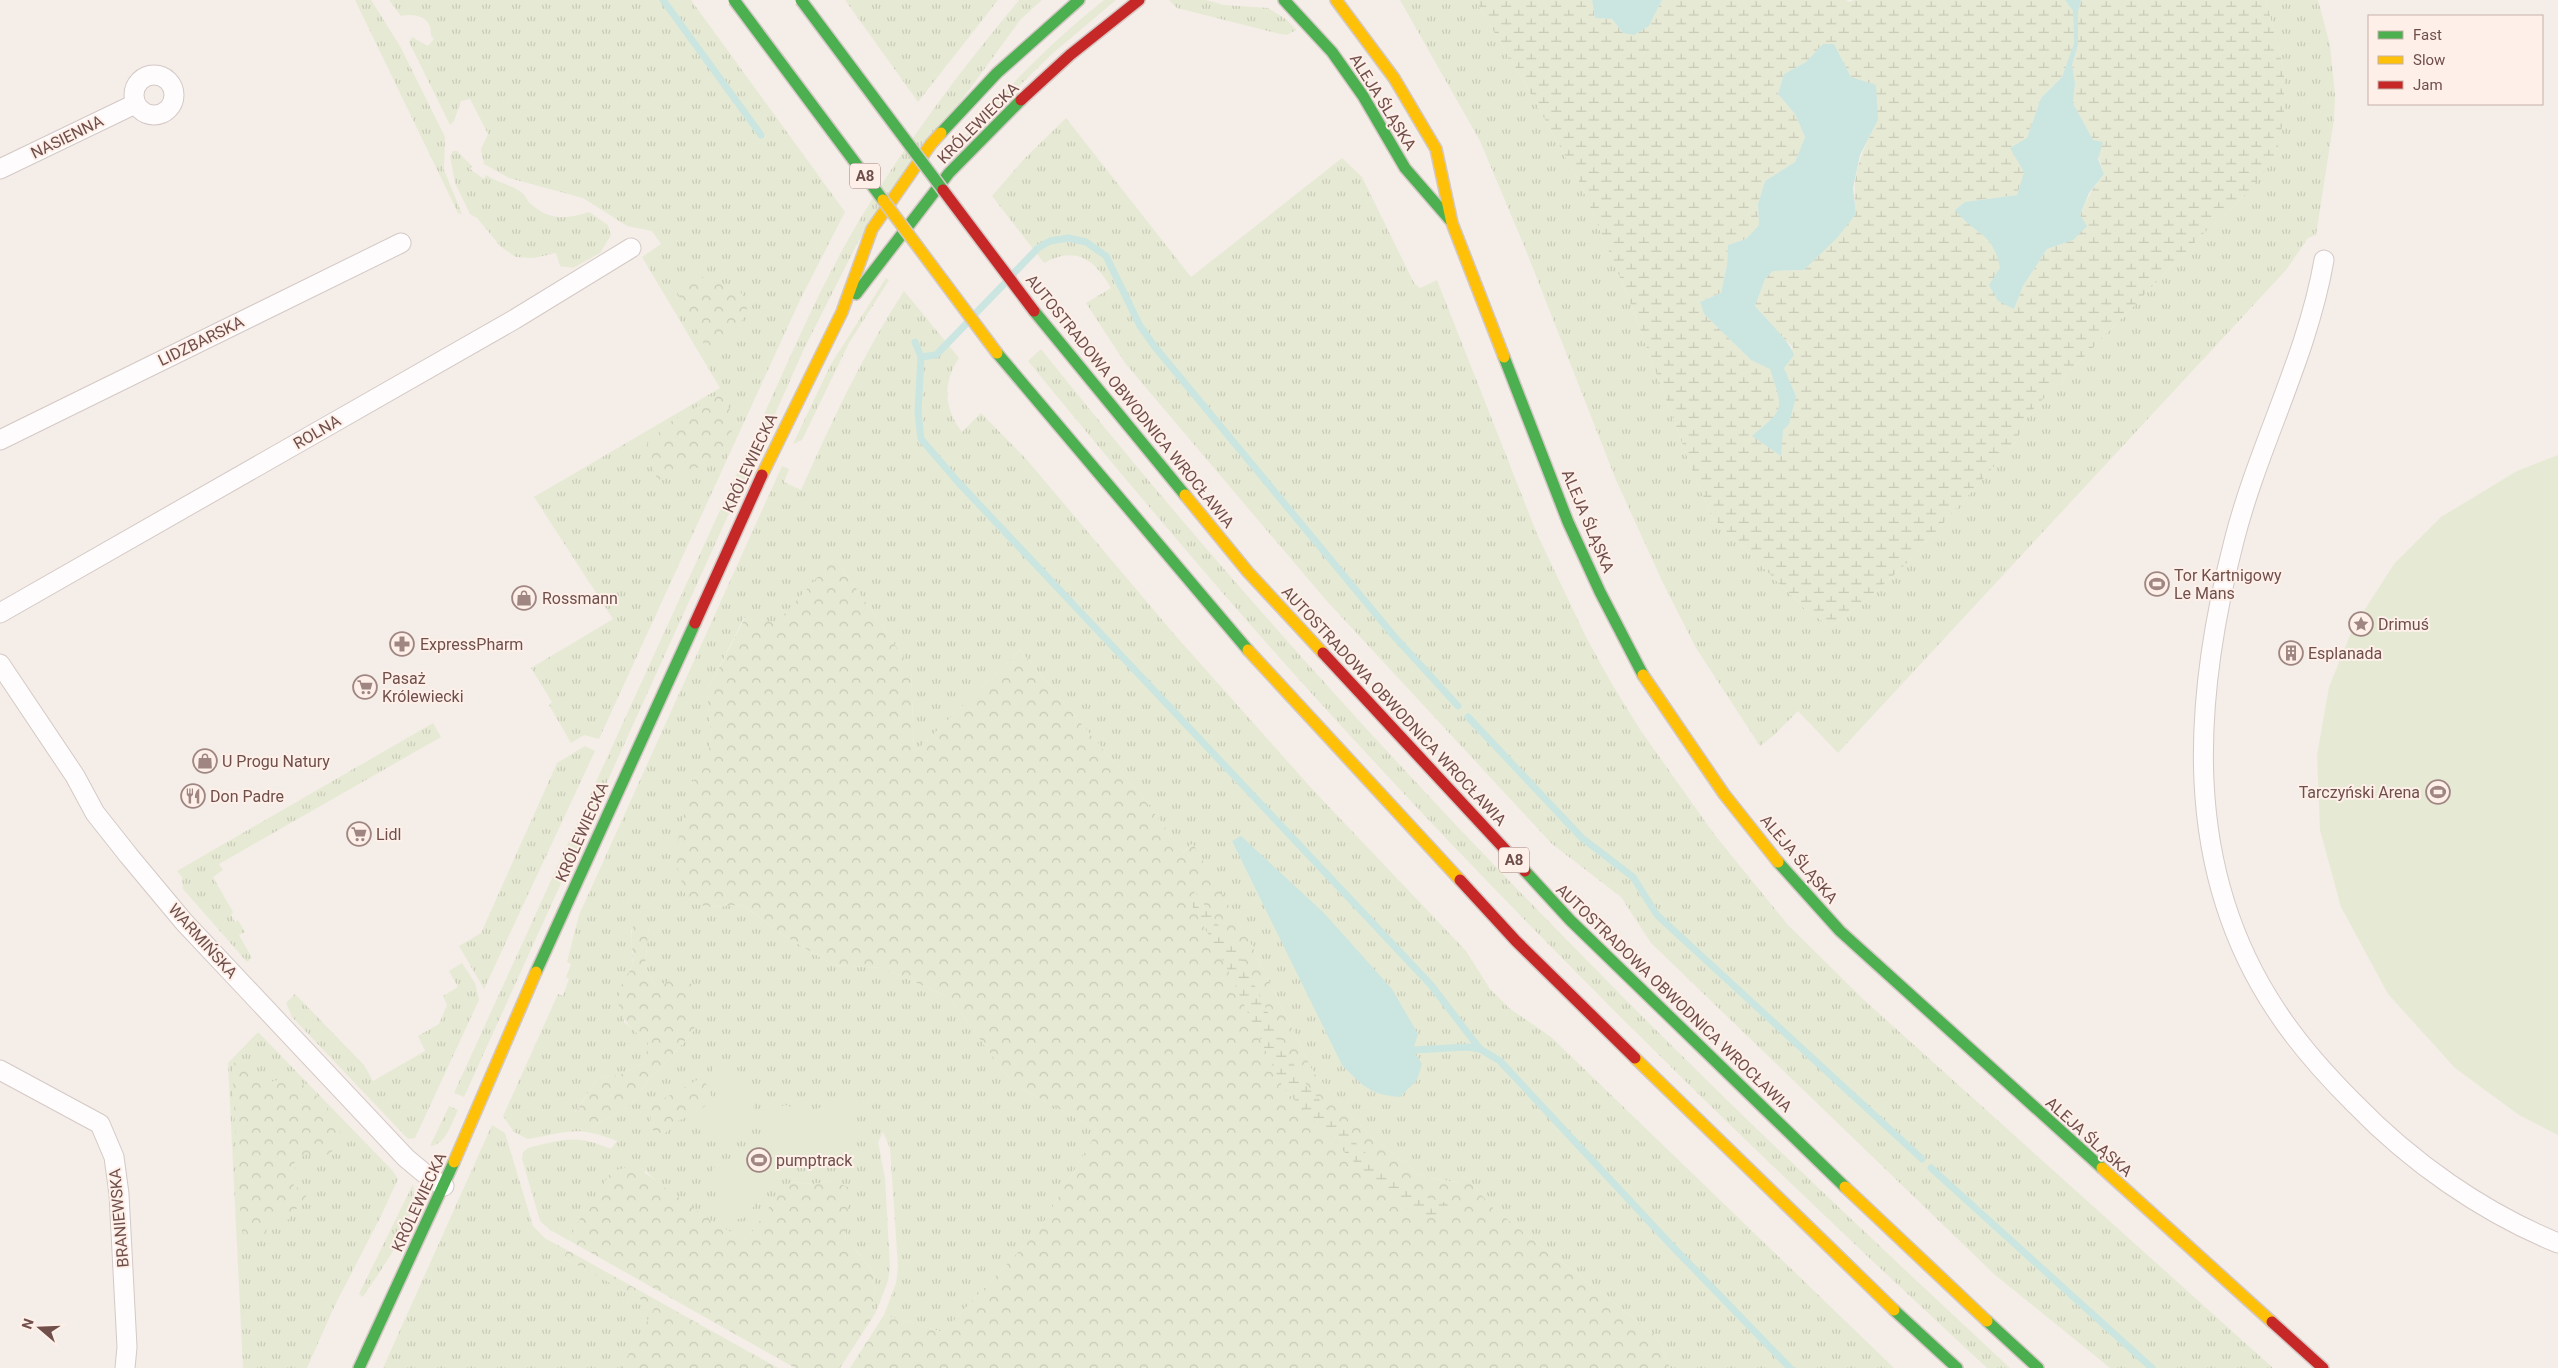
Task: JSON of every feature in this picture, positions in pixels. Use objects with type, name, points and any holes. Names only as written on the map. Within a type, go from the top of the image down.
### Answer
[{"type":"main road","name":"A8","points":[[734,0],[997,353],[1225,626],[1516,941],[1888,1305],[1957,1368]]},
{"type":"main road","name":"AUTOSTRADOWA OBWODNICA WROCŁAWIA","points":[[801,0],[1034,311],[1248,572],[1570,920],[1916,1256],[2038,1368]]},
{"type":"main road","name":"KRÓLEWIECKA","points":[[359,1368],[444,1186],[546,950],[707,595],[779,438],[842,312],[872,229],[931,144],[997,73],[1079,0]]},
{"type":"main road","name":"KRÓLEWIECKA","points":[[842,312],[912,220],[963,158],[1071,55],[1138,0]]},
{"type":"main road","name":"ALEJA ŚLĄSKA","points":[[1284,0],[1332,52],[1363,96],[1405,168],[1452,223]]},
{"type":"main road","name":"ALEJA ŚLĄSKA","points":[[1336,0],[1394,78],[1436,149],[1452,223],[1568,522],[1600,592],[1645,678],[1724,794],[1798,885],[1840,931],[2322,1368]]},
{"type":"street","name":"NASIENNA","points":[[0,169],[135,104]]},
{"type":"street","name":"LIDZBARSKA","points":[[0,440],[401,243]]},
{"type":"street","name":"ROLNA","points":[[0,613],[515,319],[631,248]]},
{"type":"street","points":[[2324,260],[2304,340],[2247,494],[2216,620],[2203,730],[2202,778],[2212,856],[2232,925],[2254,973],[2275,1010],[2298,1041],[2339,1088],[2391,1138],[2429,1169],[2481,1204],[2528,1230],[2558,1243]]},
{"type":"street","name":"WARMIŃSKA","points":[[0,664],[76,776],[95,813],[178,915],[406,1158],[430,1178],[444,1186]]},
{"type":"street","name":"BRANIEWSKA","points":[[0,1070],[100,1124],[114,1157],[119,1194],[126,1328],[125,1368]]},
{"type":"green space","points":[[355,0],[371,0],[400,46],[445,137],[444,170],[462,214],[458,213]]},
{"type":"green space","points":[[389,0],[691,0],[845,212],[800,300],[599,739],[584,735],[571,743],[549,705],[552,702],[531,668],[613,619],[534,497],[720,388],[642,257],[661,244],[652,231],[627,226],[583,198],[509,178],[484,164],[481,149],[488,134],[470,99],[461,101],[454,121],[450,125],[409,42],[412,37],[428,46],[434,39],[431,36],[429,24],[417,16],[401,16]]},
{"type":"green space","points":[[845,0],[998,0],[918,102]]},
{"type":"green space","points":[[1019,0],[1042,0],[1021,19],[858,242],[804,349],[767,432],[764,431],[761,421],[818,297],[857,224],[894,166],[934,109]]},
{"type":"green space","points":[[1104,0],[1116,0],[1052,54],[954,149],[1025,71],[1063,34]]},
{"type":"green space","points":[[1169,0],[1206,0],[1224,5],[1268,8],[1287,20],[1296,30],[1287,35],[1280,34],[1177,8]]},
{"type":"green space","points":[[1400,0],[1475,0],[1523,80],[1580,183],[1629,299],[1692,470],[1712,517],[1805,609],[1831,627],[1868,599],[1911,559],[2016,442],[2027,416],[2202,235],[2243,197],[2284,71],[2266,0],[2318,0],[2330,45],[2335,95],[2334,119],[2316,235],[2308,238],[2286,270],[1838,753],[1798,711],[1760,746],[1696,648],[1663,583],[1616,480],[1525,248],[1480,141]]},
{"type":"green space","points":[[1475,0],[1592,0],[1595,18],[1612,19],[1623,33],[1649,26],[1662,0],[1846,0],[1850,2],[1854,0],[2065,0],[2073,11],[2074,43],[2062,77],[2041,98],[2027,138],[2024,172],[2017,195],[1965,202],[1962,219],[1981,232],[1996,250],[2014,309],[2023,286],[2047,249],[2073,240],[2084,205],[2104,174],[2093,140],[2073,103],[2075,83],[2072,65],[2078,45],[2078,12],[2081,0],[2266,0],[2284,71],[2284,115],[2276,158],[2243,197],[2202,235],[2027,416],[2016,442],[1911,559],[1868,599],[1831,627],[1805,609],[1712,517],[1692,470],[1629,299],[1580,183],[1523,80]],"holes":[[[1823,44],[1834,44],[1851,77],[1878,120],[1858,165],[1855,187],[1856,214],[1804,270],[1773,271],[1765,279],[1755,306],[1776,332],[1793,347],[1784,368],[1796,396],[1783,430],[1776,416],[1781,403],[1770,368],[1751,360],[1704,314],[1700,302],[1721,293],[1727,265],[1728,245],[1746,239],[1759,225],[1758,204],[1765,181],[1795,162],[1805,137],[1795,114],[1778,94],[1784,74],[1806,62]]]},
{"type":"green space","points":[[1066,118],[1191,277],[1342,158],[1362,177],[1414,283],[1420,288],[1437,280],[1537,534],[1586,637],[1641,731],[1714,834],[1788,925],[1864,1000],[2273,1368],[2110,1368],[1994,1274],[1651,943],[1621,897],[1552,844],[1325,599],[1125,363],[1086,303],[1111,288],[1105,278],[1084,258],[1066,255],[1044,263],[992,196],[1024,159]]},
{"type":"green space","points":[[453,151],[457,151],[472,166],[470,169],[484,179],[486,175],[517,190],[538,210],[559,217],[589,212],[608,225],[611,235],[600,253],[573,268],[560,266],[556,253],[534,258],[516,257],[501,247],[477,218],[470,214],[455,183],[450,156]]},
{"type":"green space","points":[[690,272],[741,292],[747,308],[735,336],[707,350],[677,292]]},
{"type":"green space","points":[[886,278],[889,280],[849,343],[802,440],[793,444],[831,364]]},
{"type":"green space","points":[[904,291],[959,358],[950,377],[947,396],[952,414],[962,432],[981,413],[1027,460],[1174,634],[1313,790],[1466,951],[1490,989],[1509,1008],[1551,1037],[1894,1368],[1670,1368],[1657,1337],[1493,1208],[1465,1176],[1456,1182],[1423,1177],[1369,1135],[1313,1072],[1252,946],[1192,844],[1183,852],[1140,794],[1020,650],[914,753],[911,668],[835,558],[777,623],[744,618],[707,691],[711,737],[707,763],[691,784],[711,907],[743,905],[780,933],[833,965],[882,968],[949,997],[1013,1084],[1098,1130],[1039,1230],[943,1332],[884,1315],[896,1283],[898,1267],[890,1148],[883,1132],[878,1142],[885,1178],[890,1267],[888,1281],[876,1312],[871,1309],[874,1296],[874,1277],[867,1263],[845,1239],[849,1188],[833,1181],[813,1184],[791,1182],[746,1240],[693,1210],[667,1191],[646,1171],[576,1225],[570,1241],[550,1230],[540,1221],[522,1159],[523,1152],[528,1148],[560,1140],[588,1141],[611,1149],[617,1141],[582,1131],[563,1132],[528,1139],[514,1132],[503,1116],[558,994],[563,996],[569,979],[566,977],[571,964],[567,962],[579,915],[782,466],[789,469],[784,482],[801,490],[849,388]],"holes":[[[649,925],[645,965],[655,988],[695,1029],[662,1067],[650,1077],[631,1105],[592,1127],[575,1112],[598,1078],[619,1075],[645,1063],[649,1043],[624,1022],[623,981],[633,966],[631,930]]]},
{"type":"green space","points":[[1041,349],[1179,517],[1250,599],[1470,840],[1717,1091],[2010,1368],[1987,1368],[1901,1288],[1732,1127],[1565,962],[1484,878],[1285,664],[1137,492],[1028,361]]},
{"type":"green space","points":[[722,393],[736,423],[716,462],[658,480],[643,449],[668,423]]},
{"type":"green space","points":[[747,451],[756,454],[464,1097],[454,1093]]},
{"type":"green space","name":"Tarczyński Arena","points":[[2558,455],[2558,1135],[2519,1115],[2455,1068],[2388,994],[2341,907],[2320,830],[2317,755],[2329,687],[2353,628],[2394,564],[2441,517],[2517,471]]},
{"type":"green space","points":[[835,558],[911,668],[914,753],[1020,650],[1140,794],[1183,852],[1193,844],[1252,946],[1313,1072],[1369,1135],[1423,1177],[1456,1182],[1465,1176],[1493,1208],[1657,1337],[1670,1368],[850,1368],[884,1315],[943,1332],[1039,1230],[1098,1130],[1013,1084],[949,997],[882,968],[833,965],[780,933],[743,905],[711,907],[688,903],[674,857],[691,784],[707,762],[711,737],[707,691],[745,618],[777,622]]},
{"type":"green space","points":[[433,723],[441,737],[219,864],[223,870],[213,877],[233,912],[231,915],[235,922],[238,920],[245,932],[239,935],[252,958],[247,962],[183,889],[182,877],[177,871]]},
{"type":"green space","points":[[585,746],[595,751],[484,989],[459,946],[481,933],[557,763]]},
{"type":"green space","points":[[1195,891],[1241,958],[1300,1077],[1361,1149],[1416,1195],[1447,1203],[1451,1213],[1435,1218],[1410,1212],[1351,1159],[1283,1088],[1226,966],[1190,902]]},
{"type":"green space","points":[[635,922],[649,925],[645,965],[655,988],[680,975],[696,988],[685,1010],[695,1029],[662,1067],[650,1077],[631,1105],[592,1127],[575,1113],[598,1078],[619,1075],[645,1063],[648,1043],[627,1023],[618,1002],[623,981],[633,964],[632,938]]},
{"type":"green space","points":[[462,963],[475,983],[479,1000],[415,1138],[408,1139],[292,1017],[286,1003],[295,994],[364,1065],[373,1081],[425,1051],[418,1036],[439,1024],[447,1005],[443,996],[458,987],[449,971]]},
{"type":"green space","points":[[258,1032],[392,1170],[398,1179],[335,1305],[307,1368],[243,1368],[228,1063]]},
{"type":"green space","points":[[239,1057],[244,1066],[262,1074],[268,1083],[291,1080],[301,1084],[319,1098],[342,1125],[335,1149],[323,1158],[305,1154],[294,1163],[297,1177],[293,1187],[301,1188],[307,1195],[288,1220],[280,1212],[273,1214],[265,1235],[254,1239],[243,1233],[238,1191],[232,1066]]},
{"type":"green space","name":"pumptrack","points":[[719,1065],[727,1065],[734,1071],[738,1070],[751,1098],[754,1113],[753,1120],[747,1128],[713,1141],[712,1138],[701,1133],[699,1122],[704,1116],[720,1110],[721,1106],[710,1078],[713,1068]]},
{"type":"green space","points":[[699,1079],[709,1086],[712,1100],[698,1112],[678,1121],[660,1138],[650,1127],[652,1105]]},
{"type":"green space","name":"pumptrack","points":[[843,1100],[855,1104],[857,1111],[856,1119],[849,1139],[832,1164],[823,1171],[811,1173],[793,1159],[744,1218],[732,1220],[724,1215],[713,1183],[713,1170],[718,1164],[755,1153],[762,1148],[766,1142],[761,1129],[769,1112],[785,1105],[807,1112]]},
{"type":"green space","points":[[449,1106],[458,1110],[451,1126],[440,1142],[430,1146]]},
{"type":"green space","points":[[492,1125],[505,1133],[533,1226],[546,1239],[567,1250],[564,1258],[656,1307],[621,1368],[383,1368]]},
{"type":"green space","points":[[629,1167],[646,1174],[706,1217],[746,1240],[778,1195],[791,1182],[813,1184],[833,1181],[850,1188],[845,1239],[867,1263],[874,1277],[874,1296],[871,1309],[876,1312],[840,1368],[795,1368],[570,1241],[576,1225],[612,1171]]},
{"type":"green space","points":[[413,1184],[414,1198],[406,1227],[363,1297],[359,1294]]},
{"type":"green space","points":[[567,1250],[778,1368],[621,1368],[655,1307],[564,1258]]},
{"type":"water","points":[[1592,0],[1662,0],[1649,26],[1634,35],[1623,33],[1612,19],[1595,18]]},
{"type":"water","points":[[2065,0],[2081,0],[2078,12],[2078,45],[2072,65],[2075,83],[2073,103],[2093,140],[2103,142],[2098,159],[2104,174],[2089,193],[2080,215],[2087,226],[2073,240],[2047,249],[2023,286],[2014,309],[1998,301],[1989,285],[2000,268],[1993,247],[1988,240],[1955,210],[1965,202],[2017,195],[2024,172],[2010,148],[2027,138],[2041,98],[2062,77],[2074,43],[2073,11]]},
{"type":"water","points":[[1823,44],[1834,44],[1851,77],[1876,85],[1878,120],[1860,155],[1853,188],[1856,214],[1837,238],[1804,270],[1773,271],[1765,279],[1755,306],[1783,337],[1794,355],[1784,368],[1796,396],[1789,424],[1783,430],[1781,456],[1752,436],[1771,419],[1779,407],[1770,369],[1751,360],[1704,314],[1700,302],[1721,293],[1727,265],[1728,245],[1746,239],[1759,225],[1758,204],[1765,181],[1795,162],[1805,137],[1795,114],[1778,94],[1784,74],[1806,62]]},
{"type":"water","points":[[1241,836],[1324,913],[1392,989],[1418,1034],[1413,1050],[1422,1064],[1417,1080],[1400,1097],[1381,1094],[1367,1088],[1342,1065],[1232,841]]},
{"type":"waterway","points":[[663,0],[761,135]]},
{"type":"waterway","points":[[1013,274],[1038,248],[1050,241],[1068,238],[1086,242],[1106,256],[1140,326],[1155,347],[1393,635],[1458,706]]},
{"type":"waterway","points":[[975,314],[1006,282]]},
{"type":"waterway","points":[[921,357],[936,355],[968,322]]},
{"type":"waterway","points":[[915,342],[921,357],[918,412],[921,439],[958,482],[1431,985],[1480,1049],[1500,1061],[1672,1246],[1790,1368]]},
{"type":"waterway","points":[[1468,717],[1582,838],[1633,877],[1657,915],[1922,1159]]},
{"type":"waterway","points":[[1413,1050],[1468,1047],[1480,1049]]},
{"type":"waterway","points":[[1931,1168],[2152,1368]]},
{"type":"traffic: fast","points":[[734,0],[883,200]]},
{"type":"traffic: fast","points":[[801,0],[943,190]]},
{"type":"traffic: fast","points":[[941,133],[997,73],[1079,0]]},
{"type":"traffic: fast","points":[[1284,0],[1332,52],[1363,96],[1405,168],[1450,220]]},
{"type":"traffic: fast","points":[[856,294],[949,173],[1021,100]]},
{"type":"traffic: fast","points":[[1034,311],[1185,495]]},
{"type":"traffic: fast","points":[[997,353],[1248,650]]},
{"type":"traffic: fast","points":[[1504,357],[1568,522],[1600,592],[1643,675]]},
{"type":"traffic: fast","points":[[536,972],[695,623]]},
{"type":"traffic: fast","points":[[1778,862],[1840,931],[2102,1168]]},
{"type":"traffic: fast","points":[[1525,871],[1570,920],[1845,1187]]},
{"type":"traffic: fast","points":[[359,1368],[454,1162]]},
{"type":"traffic: fast","points":[[1894,1310],[1957,1368]]},
{"type":"traffic: fast","points":[[1987,1321],[2038,1368]]},
{"type":"traffic: slow","points":[[1336,0],[1394,78],[1436,149],[1452,223],[1504,357]]},
{"type":"traffic: slow","points":[[762,475],[842,312],[872,229],[931,144],[941,133]]},
{"type":"traffic: slow","points":[[883,200],[997,353]]},
{"type":"traffic: slow","points":[[1185,495],[1248,572],[1323,653]]},
{"type":"traffic: slow","points":[[1248,650],[1460,880]]},
{"type":"traffic: slow","points":[[1643,675],[1724,794],[1778,862]]},
{"type":"traffic: slow","points":[[454,1162],[536,972]]},
{"type":"traffic: slow","points":[[1635,1058],[1894,1310]]},
{"type":"traffic: slow","points":[[2102,1168],[2272,1322]]},
{"type":"traffic: slow","points":[[1845,1187],[1987,1321]]},
{"type":"traffic: jam","points":[[1021,100],[1070,55],[1139,0]]},
{"type":"traffic: jam","points":[[943,190],[1034,311]]},
{"type":"traffic: jam","points":[[695,623],[762,475]]},
{"type":"traffic: jam","points":[[1323,653],[1525,871]]},
{"type":"traffic: jam","points":[[1460,880],[1516,941],[1635,1058]]},
{"type":"traffic: jam","points":[[2272,1322],[2323,1368]]},
{"type":"place","name":"Tor Kartnigowy Le Mans","points":[[2157,584]]},
{"type":"place","name":"Rossmann","points":[[524,598]]},
{"type":"place","name":"Drimuś","points":[[2361,624]]},
{"type":"place","name":"ExpressPharm","points":[[402,644]]},
{"type":"place","name":"Esplanada","points":[[2291,653]]},
{"type":"place","name":"Pasaż Królewiecki","points":[[365,687]]},
{"type":"place","name":"U Progu Natury","points":[[205,761]]},
{"type":"place","name":"Tarczyński Arena","points":[[2438,792]]},
{"type":"place","name":"Don Padre","points":[[193,796]]},
{"type":"place","name":"Lidl","points":[[359,834]]},
{"type":"place","name":"pumptrack","points":[[759,1160]]}]
